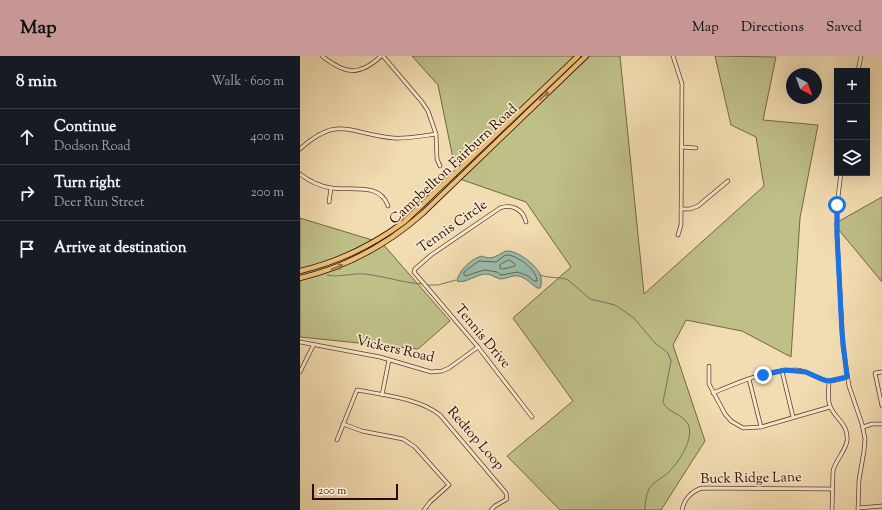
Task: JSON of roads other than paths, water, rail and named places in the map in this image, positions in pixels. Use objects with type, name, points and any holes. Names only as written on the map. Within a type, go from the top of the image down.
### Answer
[{"type":"main road","name":"Campbellton Fairburn Road","points":[[300,270],[328,263],[356,252],[382,238],[404,222],[578,56]]},
{"type":"main road","name":"Campbellton Fairburn Road","points":[[300,278],[350,262],[381,245],[407,227],[586,56]]},
{"type":"street","points":[[322,56],[336,66],[348,71],[366,68],[382,56],[422,102],[433,122],[436,134],[437,159],[440,166]]},
{"type":"street","points":[[673,56],[682,84],[681,225],[678,235]]},
{"type":"street","points":[[859,68],[861,56]]},
{"type":"street","points":[[300,149],[314,137],[333,129],[349,129],[394,138],[436,134]]},
{"type":"street","points":[[682,147],[696,148]]},
{"type":"street","points":[[300,174],[318,184],[330,188],[369,190],[379,193],[386,201],[388,206]]},
{"type":"street","points":[[841,176],[837,205],[837,235],[843,347],[847,377],[863,427],[865,439],[859,480],[858,509],[882,506]]},
{"type":"street","points":[[681,209],[690,209],[698,206],[728,181]]},
{"type":"street","points":[[329,202],[330,188]]},
{"type":"street","name":"Tennis Circle","points":[[414,272],[415,269],[432,254],[500,208],[508,206],[516,208],[523,214],[526,222]]},
{"type":"street","name":"Tennis Drive","points":[[414,272],[478,347],[532,417]]},
{"type":"street","name":"Vickers Road","points":[[300,342],[389,360],[424,371],[435,372],[449,368],[478,347]]},
{"type":"street","points":[[300,372],[314,344]]},
{"type":"street","points":[[382,395],[389,360]]},
{"type":"street","points":[[709,366],[709,384],[713,393],[725,414],[736,425],[743,428],[761,427],[830,407]]},
{"type":"street","points":[[713,393],[731,384],[782,371],[806,372],[829,381],[847,377]]},
{"type":"street","points":[[782,371],[793,417]]},
{"type":"street","points":[[882,372],[875,373],[882,406]]},
{"type":"street","points":[[749,379],[761,427]]},
{"type":"street","points":[[829,381],[830,407],[843,424],[847,435],[847,442],[834,466],[832,510]]},
{"type":"street","name":"Redtop Loop","points":[[337,440],[357,390],[420,403],[431,408],[440,415],[506,493],[507,499],[491,510]]},
{"type":"street","points":[[863,427],[872,424],[882,424],[882,420]]},
{"type":"street","points":[[343,424],[362,431],[403,439],[421,453],[449,485],[430,502],[424,510]]},
{"type":"street","name":"Buck Ridge Lane","points":[[682,510],[689,496],[702,488],[832,489]]},
{"type":"water","points":[[506,251],[520,255],[538,270],[541,276],[540,288],[537,288],[520,276],[500,279],[482,274],[464,281],[457,281],[463,269],[474,259],[482,256],[492,258]]},
{"type":"waterway","points":[[327,275],[335,276],[364,274],[423,284]]},
{"type":"waterway","points":[[540,275],[568,280],[590,299],[615,305],[634,318],[655,343],[668,353],[671,361],[663,402],[668,409],[682,417],[688,424],[690,430],[689,437],[681,457],[668,473],[655,482],[649,489],[645,510]]},
{"type":"waterway","points":[[426,285],[438,285],[456,280]]}]
